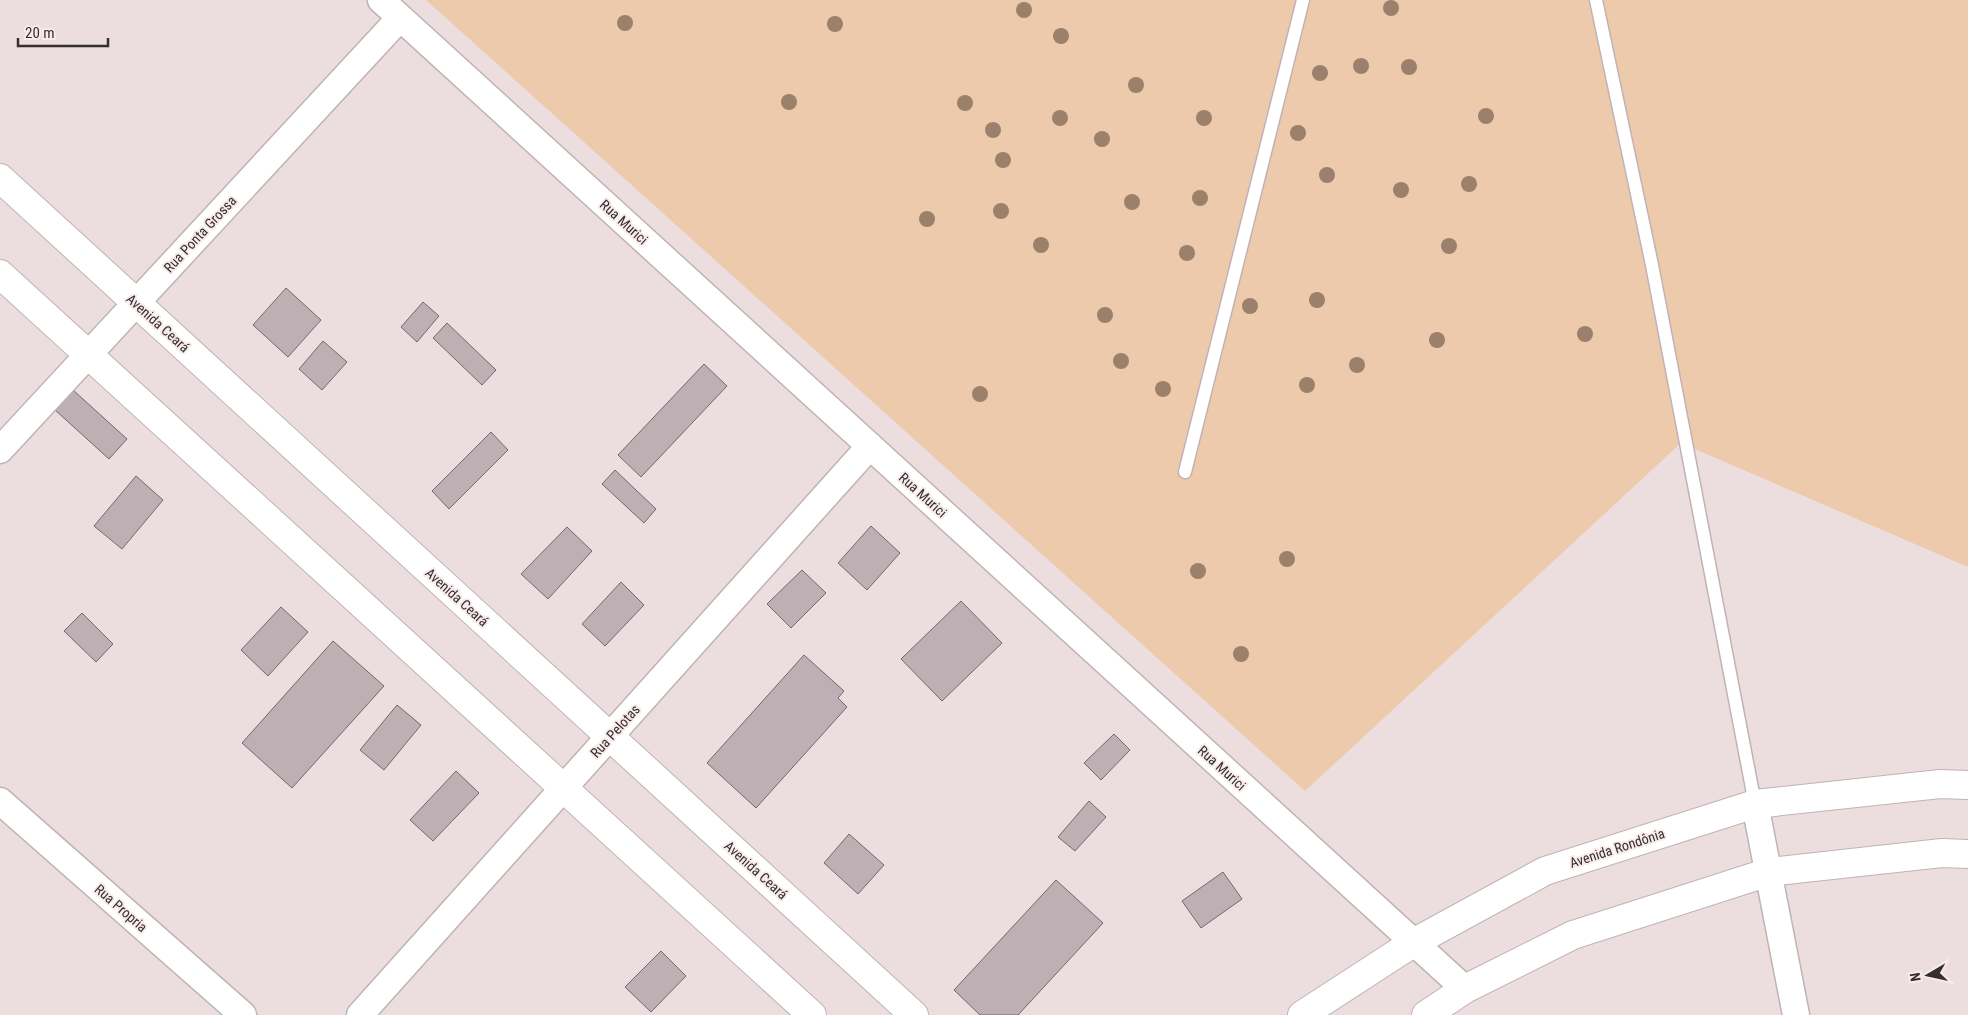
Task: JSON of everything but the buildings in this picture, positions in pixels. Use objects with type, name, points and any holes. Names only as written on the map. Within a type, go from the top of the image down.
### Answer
[{"type":"street","name":"Rua Murici","points":[[381,0],[1465,989]]},
{"type":"street","name":"Rua Ponta Grossa","points":[[0,450],[400,18]]},
{"type":"street","name":"Avenida Ceará","points":[[0,178],[914,1015]]},
{"type":"street","points":[[0,274],[812,1015]]},
{"type":"street","name":"Rua Pelotas","points":[[360,1015],[870,446]]},
{"type":"street","name":"Avenida Rondônia","points":[[1302,1015],[1414,943],[1546,871],[1755,804],[1940,784],[1968,785]]},
{"type":"street","name":"Rua Propria","points":[[0,801],[243,1015]]},
{"type":"street","points":[[1755,804],[1796,1015]]},
{"type":"street","points":[[1426,1015],[1465,989],[1573,935],[1768,872],[1942,853],[1968,854]]},
{"type":"lane","points":[[1185,472],[1303,0]]},
{"type":"lane","points":[[1596,0],[1652,265],[1755,804]]},
{"type":"shaded area","points":[[426,0],[1968,0],[1968,567],[1681,443],[1305,791]]}]
